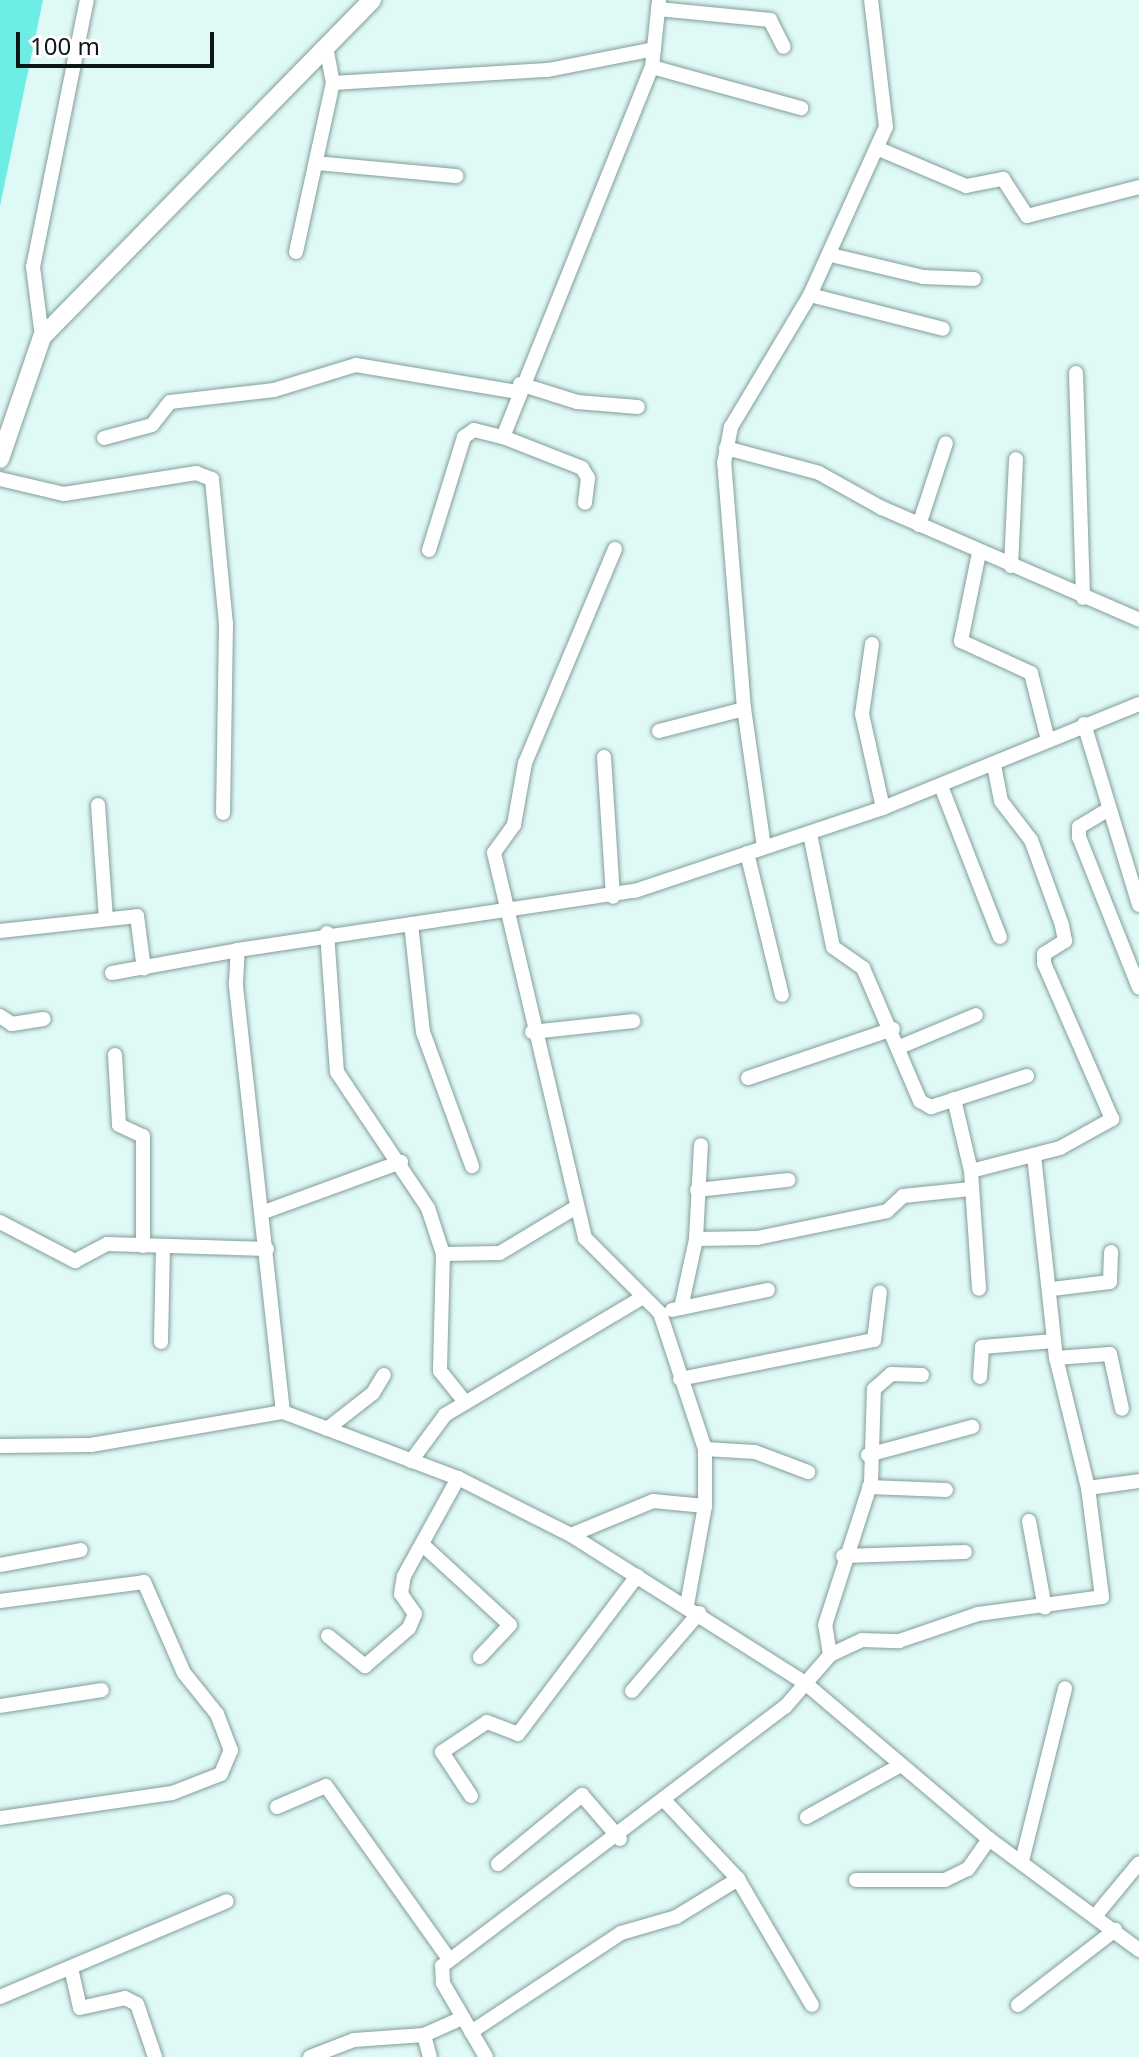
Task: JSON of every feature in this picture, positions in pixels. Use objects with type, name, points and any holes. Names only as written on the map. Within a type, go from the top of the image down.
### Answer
[{"type":"main road","points":[[0,459],[42,337],[372,0]]},
{"type":"street","points":[[42,337],[35,252],[87,0]]},
{"type":"street","points":[[764,847],[744,709],[726,448],[743,406],[831,255],[879,149],[889,110],[871,0]]},
{"type":"street","points":[[503,437],[519,388],[652,67],[658,5],[770,20],[784,47]]},
{"type":"street","points":[[296,252],[333,83],[326,48]]},
{"type":"street","points":[[333,83],[548,70],[654,49]]},
{"type":"street","points":[[652,67],[801,108]]},
{"type":"street","points":[[879,149],[966,186],[1003,179],[1027,216],[1139,187]]},
{"type":"street","points":[[316,163],[456,176]]},
{"type":"street","points":[[831,255],[923,277],[974,279]]},
{"type":"street","points":[[810,295],[943,329]]},
{"type":"street","points":[[104,438],[141,431],[175,400],[274,390],[356,365],[519,388],[577,402],[638,407]]},
{"type":"street","points":[[1076,373],[1083,598]]},
{"type":"street","points":[[429,550],[464,437],[474,430],[503,437],[582,468],[588,478],[585,503]]},
{"type":"street","points":[[919,525],[946,443]]},
{"type":"street","points":[[726,448],[819,473],[979,553],[1139,620]]},
{"type":"street","points":[[1011,566],[1016,459]]},
{"type":"street","points":[[0,479],[64,494],[191,474],[212,479],[226,624],[223,813]]},
{"type":"street","points":[[615,549],[525,763],[511,832],[495,848],[506,915],[575,1208],[590,1248],[660,1313],[705,1449],[705,1506],[693,1609],[632,1691]]},
{"type":"street","points":[[979,553],[961,641],[1031,673],[1048,740]]},
{"type":"street","points":[[872,644],[862,714],[883,808]]},
{"type":"street","points":[[112,973],[327,933],[506,915],[613,897],[883,808],[994,766],[1084,724],[1139,704]]},
{"type":"street","points":[[659,731],[744,709]]},
{"type":"street","points":[[1084,724],[1139,905]]},
{"type":"street","points":[[604,757],[613,897]]},
{"type":"street","points":[[971,1171],[1034,1155],[1107,1128],[1112,1119],[1044,963],[1044,954],[1065,941],[1062,925],[1031,840],[1001,801],[994,766]]},
{"type":"street","points":[[941,786],[1000,937]]},
{"type":"street","points":[[98,805],[106,918]]},
{"type":"street","points":[[1109,809],[1079,827],[1079,837],[1139,988]]},
{"type":"street","points":[[810,834],[833,947],[863,968],[902,1046],[920,1101],[931,1107],[1027,1076]]},
{"type":"street","points":[[747,853],[782,995]]},
{"type":"street","points":[[0,931],[106,918],[141,919],[144,969]]},
{"type":"street","points":[[411,924],[423,1032],[472,1166]]},
{"type":"street","points":[[327,933],[337,1072],[401,1162],[428,1208],[443,1254],[440,1371],[465,1402]]},
{"type":"street","points":[[238,950],[236,983],[264,1212],[283,1412]]},
{"type":"street","points":[[902,1046],[976,1015]]},
{"type":"street","points":[[0,1016],[12,1024],[44,1019]]},
{"type":"street","points":[[532,1032],[633,1021]]},
{"type":"street","points":[[748,1078],[893,1029]]},
{"type":"street","points":[[115,1055],[119,1125],[143,1136],[143,1246]]},
{"type":"street","points":[[954,1099],[971,1171],[979,1289]]},
{"type":"street","points":[[681,1308],[696,1239],[701,1145]]},
{"type":"street","points":[[486,2057],[440,1977],[449,1959],[620,1839],[785,1707],[830,1655],[862,1640],[899,1641],[961,1617],[1098,1601],[1104,1592],[1088,1488],[1056,1358],[1052,1289],[1034,1155]]},
{"type":"street","points":[[264,1212],[401,1162]]},
{"type":"street","points":[[697,1190],[788,1180]]},
{"type":"street","points":[[696,1239],[757,1238],[887,1211],[903,1196],[971,1189]]},
{"type":"street","points":[[443,1254],[500,1253],[575,1208]]},
{"type":"street","points":[[0,1222],[75,1261],[102,1245],[267,1249]]},
{"type":"street","points":[[161,1342],[163,1247]]},
{"type":"street","points":[[1052,1289],[1108,1283],[1111,1252]]},
{"type":"street","points":[[660,1313],[768,1290]]},
{"type":"street","points":[[680,1379],[874,1340],[880,1292]]},
{"type":"street","points":[[411,1461],[436,1424],[465,1402],[515,1379],[641,1298]]},
{"type":"street","points":[[980,1377],[982,1347],[1054,1341]]},
{"type":"street","points":[[1056,1358],[1110,1354],[1122,1409]]},
{"type":"street","points":[[327,1429],[373,1393],[384,1375]]},
{"type":"street","points":[[830,1655],[823,1632],[843,1556],[869,1487],[868,1455],[878,1382],[922,1375]]},
{"type":"street","points":[[0,1446],[91,1445],[283,1412],[458,1478],[571,1535],[693,1609],[805,1683],[989,1839],[1096,1915],[1139,1950]]},
{"type":"street","points":[[868,1455],[972,1427]]},
{"type":"street","points":[[705,1449],[755,1452],[808,1472]]},
{"type":"street","points":[[328,1636],[361,1666],[388,1650],[414,1621],[401,1586],[458,1478]]},
{"type":"street","points":[[1088,1488],[1139,1481]]},
{"type":"street","points":[[869,1487],[946,1490]]},
{"type":"street","points":[[571,1535],[653,1501],[705,1506]]},
{"type":"street","points":[[1029,1521],[1045,1608]]},
{"type":"street","points":[[423,1545],[510,1625],[480,1657]]},
{"type":"street","points":[[0,1565],[81,1550]]},
{"type":"street","points":[[843,1556],[965,1552]]},
{"type":"street","points":[[471,1796],[442,1752],[487,1722],[518,1734],[637,1576]]},
{"type":"street","points":[[0,1601],[144,1582],[184,1673],[217,1714],[231,1750],[221,1774],[172,1793],[0,1818]]},
{"type":"street","points":[[1022,1861],[1065,1688]]},
{"type":"street","points":[[0,1706],[102,1690]]},
{"type":"street","points":[[807,1817],[901,1765]]},
{"type":"street","points":[[277,1807],[326,1786],[449,1959]]},
{"type":"street","points":[[498,1864],[582,1795],[620,1839]]},
{"type":"street","points":[[665,1801],[738,1879],[812,2005]]},
{"type":"street","points":[[856,1880],[945,1880],[968,1869],[989,1839]]},
{"type":"street","points":[[1096,1915],[1139,1863]]},
{"type":"street","points":[[471,2032],[621,1933],[676,1917],[738,1879]]},
{"type":"street","points":[[0,1997],[227,1901]]},
{"type":"street","points":[[1018,2005],[1115,1930]]},
{"type":"street","points":[[71,1968],[80,2008],[134,2001],[155,2057]]},
{"type":"street","points":[[310,2057],[354,2040],[424,2035],[462,2018]]},
{"type":"street","points":[[424,2035],[430,2057]]},
{"type":"water","points":[[0,0],[43,0],[0,206]]}]
